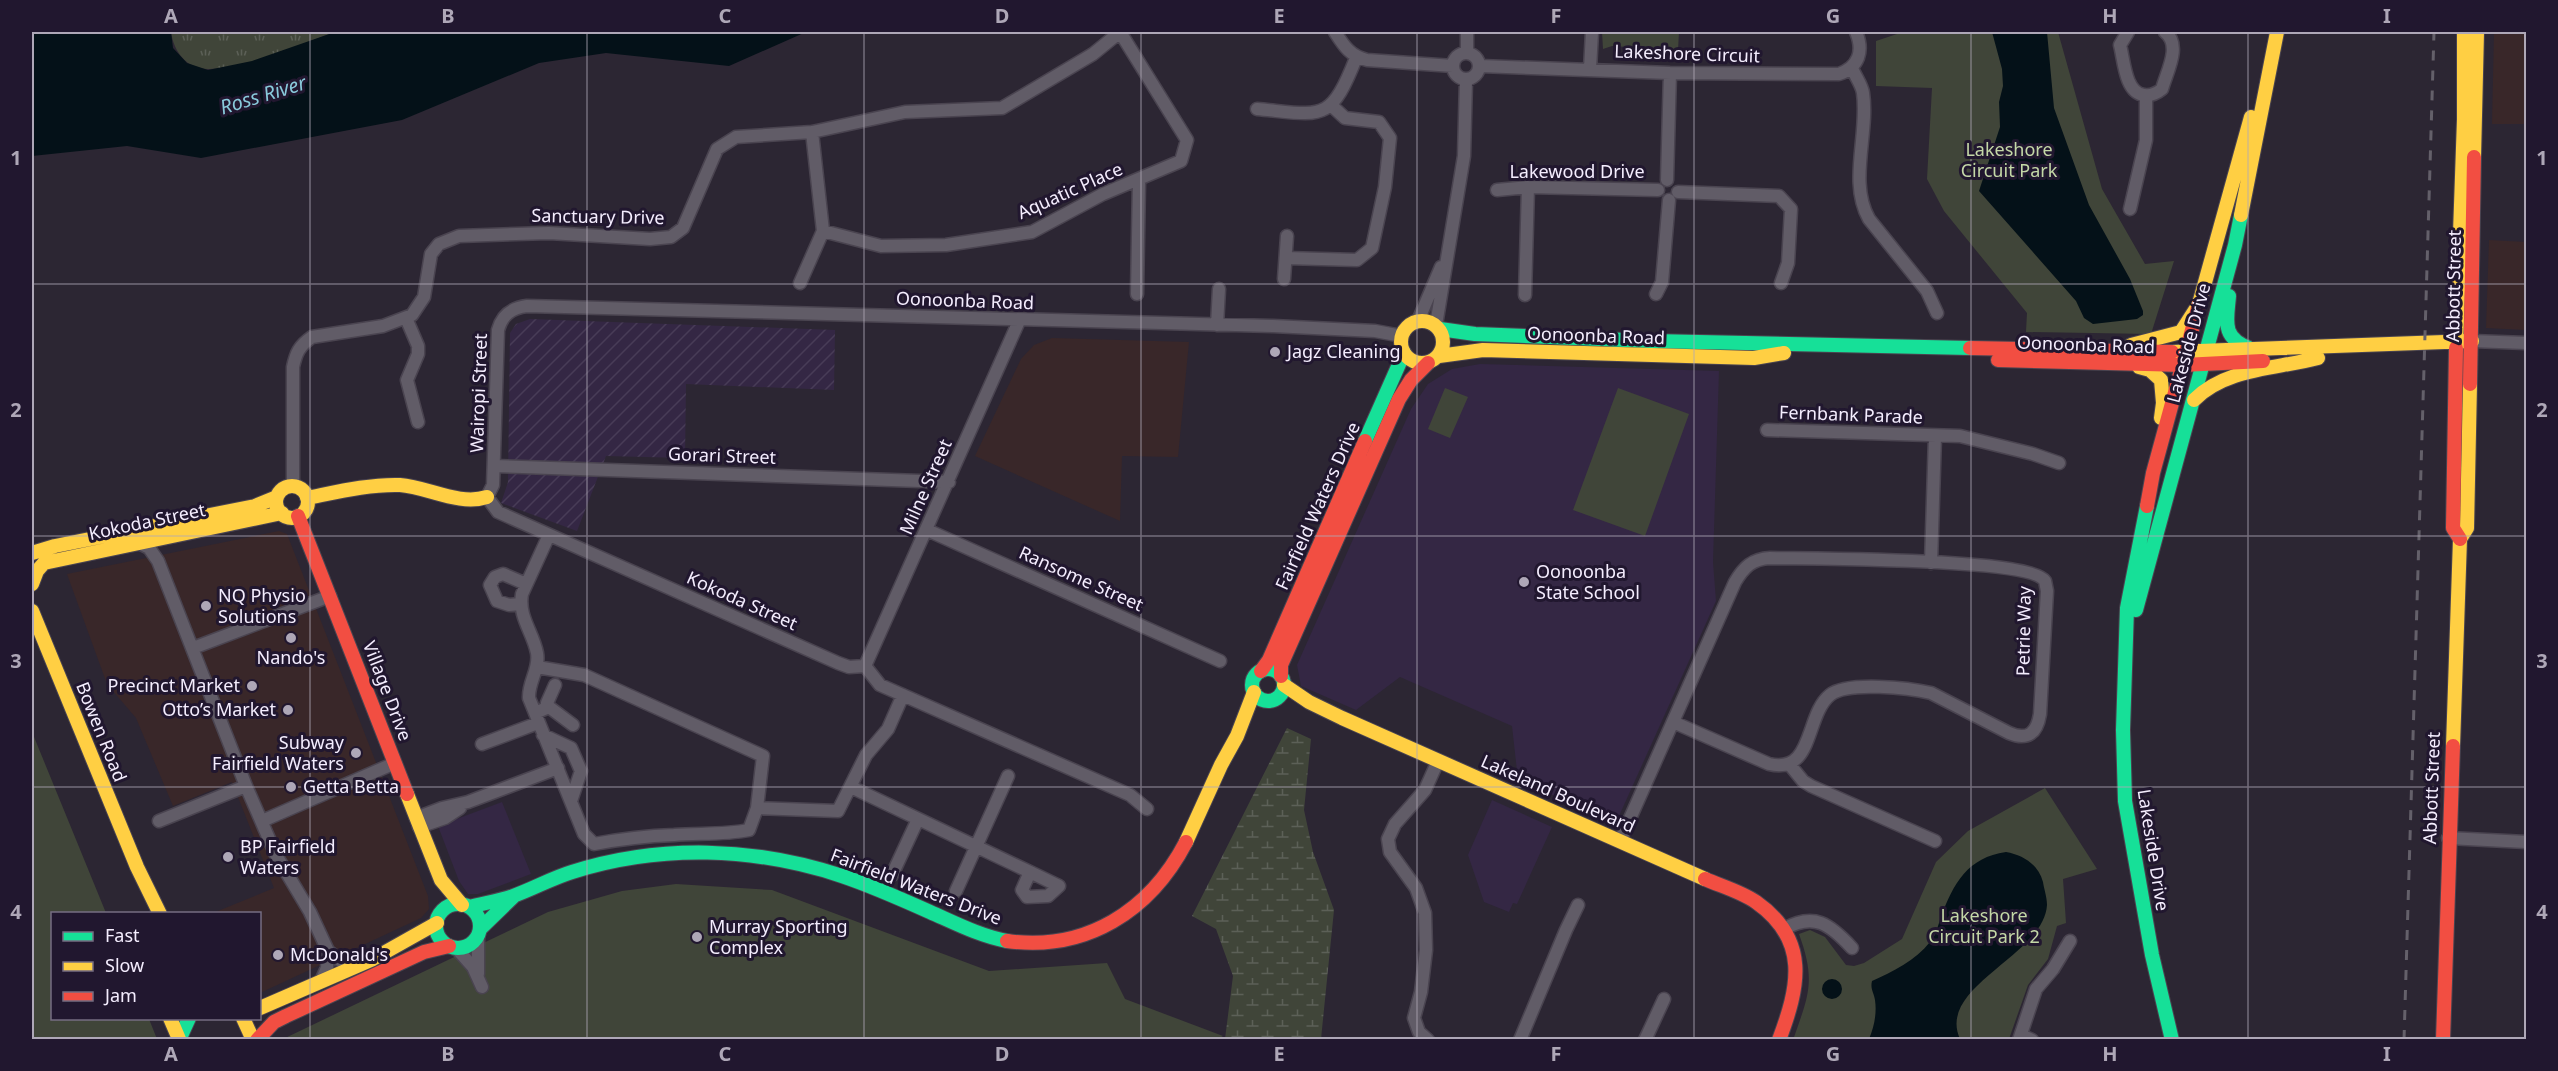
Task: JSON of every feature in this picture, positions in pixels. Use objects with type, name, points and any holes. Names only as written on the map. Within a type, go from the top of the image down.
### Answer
[{"type":"street","name":"Sanctuary Drive","points":[[406,318],[412,315],[424,297],[431,254],[439,244],[459,236],[549,232],[650,239],[671,237],[683,228],[717,149],[736,138],[812,132],[905,112],[1002,108],[1093,54],[1120,32]]},
{"type":"street","name":"Aquatic Place","points":[[823,231],[881,246],[946,245],[1032,232],[1103,194],[1139,181],[1181,161],[1187,140],[1120,32]]},
{"type":"street","points":[[1335,32],[1348,52],[1356,58],[1453,66]]},
{"type":"street","points":[[1467,32],[1467,53]]},
{"type":"street","points":[[1590,69],[1592,32]]},
{"type":"street","points":[[1856,32],[1861,46],[1860,54],[1852,68],[1863,96],[1862,207],[1869,219],[1928,291],[1937,313]]},
{"type":"street","points":[[2128,32],[2120,45],[2128,80],[2132,89],[2146,96],[2158,93],[2162,89],[2174,49],[2174,42],[2169,33]]},
{"type":"street","name":"Lakeside Drive","points":[[2125,662],[2136,611],[2235,245],[2247,191],[2275,32]]},
{"type":"street","name":"Lakeside Drive","points":[[2172,1040],[2152,955],[2125,801],[2123,730],[2127,608],[2153,473],[2275,32]]},
{"type":"street","name":"Abbott Street","points":[[2460,539],[2453,528],[2456,342],[2464,119],[2464,32]]},
{"type":"street","name":"Abbott Street","points":[[2443,1040],[2448,838],[2460,539],[2467,528],[2477,32]]},
{"type":"street","points":[[1467,53],[1474,56],[1480,66],[1474,77],[1466,80],[1458,77],[1453,66],[1456,58],[1467,53]]},
{"type":"street","points":[[1257,110],[1313,114],[1332,106],[1345,85],[1356,58]]},
{"type":"street","name":"Lakeshore Circuit","points":[[1480,66],[1839,74],[1852,68]]},
{"type":"street","points":[[1667,180],[1670,72]]},
{"type":"street","points":[[1438,327],[1424,321],[1411,324],[1402,336],[1404,353],[1414,362],[1433,359],[1444,343],[1438,327],[1446,256],[1464,156],[1466,80]]},
{"type":"street","points":[[2130,209],[2146,140],[2146,96]]},
{"type":"street","points":[[1286,258],[1357,260],[1372,248],[1385,187],[1390,138],[1379,122],[1345,118],[1332,106]]},
{"type":"street","points":[[800,283],[823,231],[812,132]]},
{"type":"street","points":[[1656,294],[1662,282],[1673,196],[1674,182],[1667,180],[1660,184],[1658,190],[1660,196],[1673,196],[1779,196],[1791,209],[1788,263],[1781,283]]},
{"type":"street","points":[[1137,294],[1139,181]]},
{"type":"street","points":[[1525,295],[1528,187]]},
{"type":"street","name":"Lakewood Drive","points":[[1497,190],[1528,187],[1658,190]]},
{"type":"street","points":[[1284,279],[1287,236]]},
{"type":"street","points":[[2235,245],[2227,322],[2228,334],[2237,345],[2253,350]]},
{"type":"street","points":[[1418,321],[1446,256]]},
{"type":"street","points":[[1217,325],[1219,289]]},
{"type":"street","name":"Lakeside Drive","points":[[2079,351],[2131,345],[2181,333],[2199,304]]},
{"type":"street","name":"Oonoonba Road","points":[[527,306],[1217,325],[1375,331],[1402,336]]},
{"type":"street","name":"Wairopi Street","points":[[487,497],[493,484],[498,330],[504,316],[519,307],[527,306]]},
{"type":"street","points":[[293,486],[293,367],[296,353],[302,344],[324,334],[383,326],[406,318],[417,338],[418,346],[418,354],[407,380],[418,422]]},
{"type":"street","name":"Milne Street","points":[[865,666],[1019,321]]},
{"type":"street","name":"Oonoonba Road","points":[[1438,327],[1475,334],[1877,348],[2079,351],[2185,359]]},
{"type":"street","points":[[2472,341],[2526,343]]},
{"type":"street","name":"Oonoonba Road","points":[[2204,358],[2253,350],[2387,342],[2402,344],[2472,341]]},
{"type":"street","name":"Oonoonba Road","points":[[1877,348],[1972,358],[2129,365],[2204,358],[2318,358],[2389,349],[2402,344]]},
{"type":"street","name":"Oonoonba Road","points":[[1433,359],[1483,350],[1754,358],[1823,346]]},
{"type":"street","name":"Fairfield Waters Drive","points":[[1261,671],[1269,660],[1404,353]]},
{"type":"street","points":[[2191,403],[2211,384],[2235,375],[2279,368],[2318,358]]},
{"type":"street","name":"Fairfield Waters Drive","points":[[1239,733],[1279,690],[1281,665],[1399,399],[1411,380],[1433,359]]},
{"type":"street","points":[[2129,365],[2150,370],[2161,380],[2163,403],[2153,473]]},
{"type":"street","name":"Fernbank Parade","points":[[1767,430],[1971,438],[2059,463]]},
{"type":"street","name":"Fernbank Parade","points":[[1931,563],[1935,436]]},
{"type":"street","name":"Gorari Street","points":[[494,466],[949,482]]},
{"type":"street","points":[[307,498],[397,485],[441,492],[477,502],[487,497]]},
{"type":"street","points":[[293,486],[302,490],[307,498],[306,509],[298,516],[290,517],[282,513],[277,506],[277,497],[283,489],[293,486]]},
{"type":"street","name":"Kokoda Street","points":[[32,553],[55,546],[255,506],[277,497]]},
{"type":"street","name":"Kokoda Street","points":[[487,497],[498,512],[549,535],[838,663],[849,667],[865,666]]},
{"type":"street","name":"Kokoda Street","points":[[32,584],[37,571],[44,563],[282,513]]},
{"type":"street","name":"Village Drive","points":[[298,516],[441,880],[466,906]]},
{"type":"street","points":[[165,524],[170,528],[198,530]]},
{"type":"street","points":[[158,561],[166,542],[191,536],[198,530]]},
{"type":"street","name":"Ransome Street","points":[[927,530],[1220,661]]},
{"type":"street","points":[[537,667],[584,675],[762,756],[757,808],[749,830],[724,835],[676,834],[620,839],[594,844],[584,834],[536,718],[529,694],[537,667],[537,652],[520,604],[526,584],[549,535]]},
{"type":"street","points":[[139,543],[149,548],[158,561],[246,786],[276,855],[305,902],[328,951],[328,964],[321,981]]},
{"type":"street","name":"Petrie Way","points":[[1620,841],[1735,582],[1740,573],[1753,562],[1770,558],[1997,566],[2037,574],[2044,579],[2047,591],[2040,714],[2037,728],[2029,735],[2018,737],[1931,693],[1919,690],[1850,687],[1835,692],[1824,702],[1800,753],[1790,765]]},
{"type":"street","points":[[520,604],[510,605],[497,601],[490,585],[495,577],[503,574],[526,584]]},
{"type":"street","points":[[193,648],[330,596]]},
{"type":"street","name":"Bowen Road","points":[[32,611],[137,867],[159,912]]},
{"type":"street","points":[[865,666],[876,682],[1130,795],[1147,809]]},
{"type":"street","points":[[1270,670],[1279,690],[1261,699],[1254,692],[1254,678],[1261,671],[1270,670]]},
{"type":"street","points":[[555,685],[547,703],[549,708],[573,725]]},
{"type":"street","name":"Lakeland Boulevard","points":[[1279,690],[1755,901],[1768,911],[1784,929],[1796,956],[1798,983],[1793,1004],[1779,1040]]},
{"type":"street","name":"Fairfield Waters Drive","points":[[466,906],[514,895],[546,880],[624,859],[678,853],[750,855],[793,862],[872,886],[992,938],[1034,943],[1060,941],[1100,930],[1139,905],[1158,887],[1179,858],[1222,762],[1239,733],[1254,692]]},
{"type":"street","points":[[757,808],[838,812],[866,755],[888,729],[903,695]]},
{"type":"street","points":[[482,744],[536,718],[549,708]]},
{"type":"street","points":[[1673,723],[1769,764],[1790,765],[1803,781],[1811,786],[1935,841]]},
{"type":"street","points":[[543,735],[571,747],[581,771],[571,801]]},
{"type":"street","points":[[1428,1040],[1419,1032],[1414,1018],[1421,992],[1426,950],[1425,913],[1416,888],[1390,852],[1388,839],[1395,824],[1425,790],[1438,761]]},
{"type":"street","points":[[262,820],[395,763]]},
{"type":"street","points":[[418,823],[445,818],[468,802],[558,768]]},
{"type":"street","points":[[956,891],[1008,776]]},
{"type":"street","points":[[159,821],[246,786]]},
{"type":"street","points":[[851,787],[1030,872]]},
{"type":"street","points":[[892,875],[918,819]]},
{"type":"street","points":[[2448,838],[2526,842]]},
{"type":"street","name":"Bowen Road","points":[[137,867],[147,912]]},
{"type":"street","name":"Village Drive","points":[[439,918],[441,880]]},
{"type":"street","name":"Fairfield Waters Drive","points":[[479,933],[514,895]]},
{"type":"street","points":[[1520,1040],[1578,905]]},
{"type":"street","points":[[261,1008],[356,966],[419,935],[448,907],[466,906],[478,916],[480,981],[452,947],[439,937],[439,918]]},
{"type":"street","points":[[1784,929],[1799,921],[1813,920],[1840,934],[1852,948]]},
{"type":"street","points":[[244,1020],[255,1040],[274,1022],[286,1016],[424,952],[469,946],[479,933]]},
{"type":"street","points":[[2024,1038],[2036,989],[2053,969],[2070,941]]},
{"type":"street","points":[[328,951],[341,961],[356,966]]},
{"type":"street","points":[[1645,1040],[1664,999]]},
{"type":"street","points":[[171,1020],[179,1039]]},
{"type":"street","points":[[179,1039],[188,1020]]},
{"type":"shaded area","points":[[2494,32],[2526,32],[2526,124],[2492,124]]},
{"type":"shaded area","points":[[2489,240],[2526,242],[2526,330],[2486,328]]},
{"type":"shaded area","points":[[530,319],[835,330],[834,390],[686,384],[685,458],[606,456],[577,531],[501,503],[508,482],[510,333],[516,324]]},
{"type":"shaded area","points":[[1052,338],[1189,342],[1178,457],[1122,456],[1120,521],[975,456],[1021,359],[1034,345]]},
{"type":"shaded area","name":"Oonoonba State School","points":[[1480,364],[1719,371],[1713,562],[1716,601],[1619,816],[1612,821],[1518,780],[1512,726],[1400,677],[1356,710],[1301,686],[1297,665],[1411,409],[1428,384],[1452,369]]},
{"type":"shaded area","points":[[279,531],[287,534],[428,896],[429,909],[421,918],[261,993],[261,912],[215,912],[274,888],[232,782],[173,806],[136,718],[107,684],[67,574]]},
{"type":"shaded area","points":[[1492,800],[1552,827],[1517,904],[1513,903],[1509,912],[1484,902],[1468,855]]},
{"type":"shaded area","points":[[502,802],[531,874],[478,894],[468,894],[459,881],[438,826]]},
{"type":"green space","points":[[171,32],[335,32],[258,60],[226,67],[202,69],[188,63],[183,58],[175,46]]},
{"type":"green space","points":[[1602,32],[1679,32],[1678,50],[1612,46],[1603,49]]},
{"type":"green space","name":"Lakeshore Circuit Park","points":[[1903,32],[2058,32],[2102,189],[2145,264],[2174,261],[2151,334],[2026,332],[2027,313],[1944,211],[1927,179],[1932,88],[1876,86],[1876,41]]},
{"type":"green space","points":[[1445,388],[1468,397],[1450,438],[1428,429]]},
{"type":"green space","points":[[1618,388],[1689,414],[1645,536],[1573,510]]},
{"type":"green space","points":[[1287,728],[1311,739],[1304,810],[1313,852],[1334,910],[1321,1039],[1225,1039],[1233,976],[1216,929],[1192,916]]},
{"type":"green space","points":[[32,732],[106,912],[51,912],[51,1020],[149,1020],[157,1039],[32,1039]]},
{"type":"green space","name":"Lakeshore Circuit Park 2","points":[[2045,788],[2097,869],[2063,879],[2066,923],[2057,926],[2048,959],[2028,985],[2009,1039],[1793,1040],[1806,999],[1809,976],[1799,934],[1810,930],[1825,937],[1846,965],[1854,966],[1864,963],[1902,939],[1936,862],[1968,831]]},
{"type":"green space","name":"Murray Sporting Complex","points":[[676,884],[772,890],[989,971],[1107,963],[1125,999],[1223,1036],[1217,1040],[281,1040],[548,912],[622,891]]},
{"type":"water","name":"Ross River","points":[[32,32],[171,32],[173,48],[187,63],[208,70],[252,61],[335,32],[806,32],[729,66],[606,53],[539,63],[402,120],[201,158],[127,146],[32,156]]},
{"type":"water","points":[[1992,32],[2047,32],[2054,108],[2089,205],[2130,279],[2143,311],[2143,315],[2137,319],[2093,324],[2084,318],[2076,301],[1979,191],[2000,127],[1999,102],[2003,86],[2002,69]]},
{"type":"water","points":[[2006,852],[2024,858],[2038,870],[2043,882],[2047,905],[2041,923],[2029,940],[1976,987],[1963,1003],[1957,1020],[1960,1039],[1869,1039],[1876,1010],[1872,981],[1911,960],[1930,942],[1957,883],[1972,866],[1993,855]]},
{"type":"water","points":[[1832,979],[1839,982],[1842,989],[1839,996],[1832,999],[1825,996],[1822,989],[1825,982]]},
{"type":"railway","points":[[2404,1040],[2434,32]]},
{"type":"traffic: fast","points":[[2136,610],[2235,245],[2241,215]]},
{"type":"traffic: fast","points":[[2229,296],[2227,321],[2230,333],[2240,344],[2249,348]]},
{"type":"traffic: fast","points":[[1440,329],[1475,334],[1652,341],[1970,348]]},
{"type":"traffic: fast","points":[[1365,441],[1404,353]]},
{"type":"traffic: fast","points":[[2147,506],[2127,608],[2123,730],[2125,801],[2152,955],[2172,1040]]},
{"type":"traffic: fast","points":[[1268,669],[1279,674],[1284,685],[1279,696],[1268,701],[1257,696],[1252,685],[1257,674],[1268,669]]},
{"type":"traffic: fast","points":[[469,907],[508,898],[565,874],[605,863],[673,853],[742,855],[809,866],[842,876],[968,929],[1007,941]]},
{"type":"traffic: fast","points":[[480,929],[514,896]]},
{"type":"traffic: fast","points":[[458,904],[473,911],[480,926],[473,941],[458,948],[443,941],[436,926],[443,911],[458,904]]},
{"type":"traffic: fast","points":[[179,1040],[188,1020]]},
{"type":"traffic: slow","points":[[2241,215],[2277,32]]},
{"type":"traffic: slow","points":[[2456,348],[2464,119],[2464,32]]},
{"type":"traffic: slow","points":[[2474,157],[2477,32]]},
{"type":"traffic: slow","points":[[2131,345],[2181,332],[2199,304],[2251,117]]},
{"type":"traffic: slow","points":[[1422,321],[1430,322],[1437,327],[1442,334],[1443,342],[1442,350],[1437,357],[1430,362],[1422,363],[1414,362],[1407,357],[1402,350],[1401,342],[1402,334],[1407,327],[1414,322],[1422,321]]},
{"type":"traffic: slow","points":[[2172,352],[2472,341]]},
{"type":"traffic: slow","points":[[1439,356],[1483,350],[1754,358],[1784,353]]},
{"type":"traffic: slow","points":[[2194,400],[2221,381],[2252,371],[2318,358]]},
{"type":"traffic: slow","points":[[2139,367],[2150,370],[2161,380],[2163,403],[2161,418]]},
{"type":"traffic: slow","points":[[2453,746],[2460,539],[2467,528],[2470,384]]},
{"type":"traffic: slow","points":[[307,498],[388,485],[411,486],[455,498],[487,497]]},
{"type":"traffic: slow","points":[[292,486],[303,491],[308,502],[303,513],[292,518],[281,513],[276,502],[281,491],[292,486]]},
{"type":"traffic: slow","points":[[32,553],[55,546],[255,506],[277,497]]},
{"type":"traffic: slow","points":[[32,584],[37,571],[44,563],[282,513]]},
{"type":"traffic: slow","points":[[32,611],[137,867],[159,912]]},
{"type":"traffic: slow","points":[[1284,685],[1309,702],[1342,718],[1705,879]]},
{"type":"traffic: slow","points":[[1186,842],[1221,765],[1237,736],[1254,692]]},
{"type":"traffic: slow","points":[[407,794],[441,880],[462,905]]},
{"type":"traffic: slow","points":[[261,1008],[373,959],[437,923]]},
{"type":"traffic: slow","points":[[171,1020],[179,1039]]},
{"type":"traffic: slow","points":[[244,1020],[253,1040]]},
{"type":"traffic: jam","points":[[2470,384],[2474,157]]},
{"type":"traffic: jam","points":[[2147,506],[2153,473],[2199,304]]},
{"type":"traffic: jam","points":[[1970,348],[2172,352]]},
{"type":"traffic: jam","points":[[2456,348],[2453,528],[2460,539]]},
{"type":"traffic: jam","points":[[1998,360],[2183,365],[2263,361]]},
{"type":"traffic: jam","points":[[1281,676],[1281,665],[1399,399],[1411,380],[1428,363]]},
{"type":"traffic: jam","points":[[1261,671],[1269,660],[1365,441]]},
{"type":"traffic: jam","points":[[298,516],[407,794]]},
{"type":"traffic: jam","points":[[2443,1040],[2453,746]]},
{"type":"traffic: jam","points":[[1007,941],[1036,943],[1063,940],[1089,933],[1113,922],[1134,907],[1154,888],[1171,867],[1186,842]]},
{"type":"traffic: jam","points":[[1705,879],[1750,898],[1773,917],[1785,932],[1792,948],[1795,983],[1779,1040]]},
{"type":"traffic: jam","points":[[257,1040],[274,1022],[286,1016],[424,952],[449,946]]},
{"type":"place","name":"Jagz Cleaning","points":[[1275,352]]},
{"type":"place","name":"Oonoonba State School","points":[[1524,582]]},
{"type":"place","name":"NQ Physio Solutions","points":[[206,606]]},
{"type":"place","name":"Nando's","points":[[291,638]]},
{"type":"place","name":"Precinct Market","points":[[252,686]]},
{"type":"place","name":"Otto’s Market","points":[[288,710]]},
{"type":"place","name":"Subway Fairfield Waters","points":[[356,753]]},
{"type":"place","name":"Getta Betta","points":[[291,787]]},
{"type":"place","name":"BP Fairfield Waters","points":[[228,857]]},
{"type":"place","name":"Murray Sporting Complex","points":[[697,937]]},
{"type":"place","name":"McDonald's","points":[[278,955]]}]
